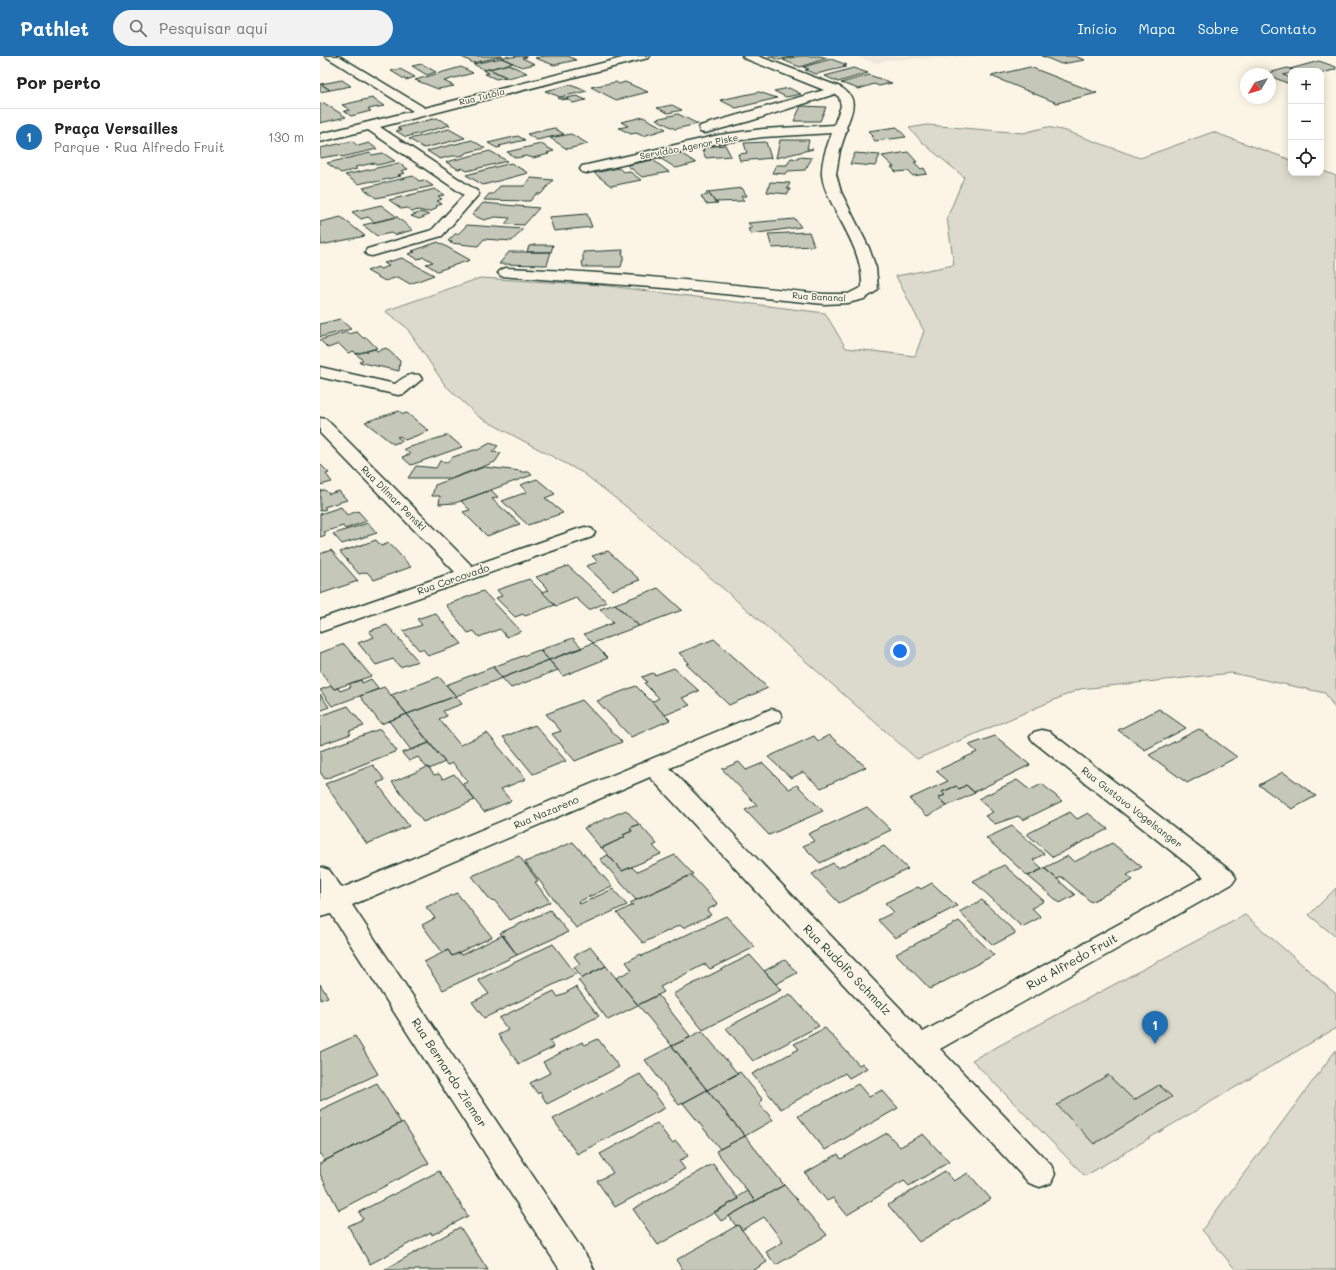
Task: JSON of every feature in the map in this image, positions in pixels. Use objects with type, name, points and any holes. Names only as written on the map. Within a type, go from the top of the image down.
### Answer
[{"type":"street","points":[[331,56],[424,112]]},
{"type":"street","name":"Rua Tutóia","points":[[320,138],[644,56]]},
{"type":"street","points":[[748,56],[836,90]]},
{"type":"street","points":[[693,132],[746,118],[836,90]]},
{"type":"street","name":"Rua Bananal","points":[[506,273],[560,274],[651,281],[824,299],[846,299],[860,296],[870,289],[871,280],[857,240],[832,188],[829,175],[830,163],[847,106],[847,101],[844,95],[836,90]]},
{"type":"street","points":[[369,126],[472,194],[437,233],[372,252]]},
{"type":"street","name":"Servidão Agenor Piske","points":[[587,169],[720,139],[763,134],[841,129]]},
{"type":"street","points":[[595,156],[670,137]]},
{"type":"street","points":[[320,357],[413,379],[398,390],[320,372]]},
{"type":"street","name":"Rua Dilmar Penski","points":[[320,423],[469,574]]},
{"type":"street","name":"Rua Corcovado","points":[[320,626],[585,533]]},
{"type":"street","name":"Rua Nazareno","points":[[328,904],[771,716]]},
{"type":"street","name":"Rua Gustavo Vogelsanger","points":[[1042,737],[1223,878]]},
{"type":"street","name":"Rua Rudolfo Schmalz","points":[[654,766],[1040,1174]]},
{"type":"street","name":"Rua Bernardo Ziemer","points":[[320,876],[328,904],[578,1270]]},
{"type":"street","name":"Rua Alfredo Fruit","points":[[920,1047],[1223,878]]},
{"type":"shaded area","points":[[855,56],[981,56],[888,60],[876,63]]},
{"type":"shaded area","points":[[927,125],[1023,133],[1047,127],[1066,131],[1140,158],[1213,132],[1288,159],[1288,176],[1324,176],[1324,171],[1336,176],[1336,710],[1325,693],[1232,673],[1080,689],[917,759],[711,578],[628,508],[583,473],[479,417],[445,385],[406,327],[385,311],[480,278],[600,285],[825,313],[846,348],[915,356],[924,331],[896,276],[954,265],[947,218],[964,177],[923,143],[909,128]]},
{"type":"shaded area","points":[[1336,888],[1336,937],[1309,915]]},
{"type":"shaded area","points":[[1245,915],[1336,994],[1336,1028],[1085,1176],[972,1060]]},
{"type":"shaded area","points":[[1336,1050],[1336,1270],[1236,1270],[1202,1230]]},
{"type":"building","points":[[460,56],[503,56],[473,63]]},
{"type":"building","points":[[507,56],[524,56],[527,57],[522,58],[535,64],[522,67],[501,58]]},
{"type":"building","points":[[545,56],[568,56],[576,60],[554,65],[535,58]]},
{"type":"building","points":[[768,56],[794,56],[779,60]]},
{"type":"building","points":[[799,56],[820,56],[827,58],[800,67],[783,60]]},
{"type":"building","points":[[1042,56],[1074,56],[1085,60],[1061,64]]},
{"type":"building","points":[[502,58],[513,63],[485,70],[473,64]]},
{"type":"building","points":[[831,59],[847,65],[843,66],[846,67],[816,74],[805,70],[809,69],[803,67]]},
{"type":"building","points":[[1319,61],[1336,67],[1336,69],[1324,73],[1324,68],[1294,68]]},
{"type":"building","points":[[422,64],[436,72],[427,75],[412,66]]},
{"type":"building","points":[[508,64],[527,73],[508,78],[489,69]]},
{"type":"building","points":[[461,67],[473,73],[444,81],[454,86],[438,89],[415,80]]},
{"type":"building","points":[[1030,67],[1097,93],[1057,103],[991,76]]},
{"type":"building","points":[[853,68],[868,73],[838,82],[825,76]]},
{"type":"building","points":[[1288,68],[1288,74],[1283,75],[1288,77],[1288,83],[1276,78],[1276,71]]},
{"type":"building","points":[[400,69],[415,77],[406,80],[391,71]]},
{"type":"building","points":[[489,69],[506,77],[496,79],[485,74],[489,73],[483,70]]},
{"type":"building","points":[[869,75],[892,83],[879,86],[874,84],[859,89],[841,83]]},
{"type":"building","points":[[342,80],[351,86],[330,90],[321,84]]},
{"type":"building","points":[[616,82],[619,84],[625,82],[648,92],[616,100],[591,87]]},
{"type":"building","points":[[321,84],[330,90],[320,92]]},
{"type":"building","points":[[570,85],[587,91],[560,97],[545,91]]},
{"type":"building","points":[[789,88],[801,94],[786,97],[774,91]]},
{"type":"building","points":[[759,92],[777,98],[736,108],[720,100]]},
{"type":"building","points":[[577,96],[586,100],[573,103],[567,99],[562,100],[558,98]]},
{"type":"building","points":[[372,98],[384,106],[368,109],[371,111],[351,116],[344,111],[350,110],[342,105]]},
{"type":"building","points":[[324,103],[346,117],[320,123],[320,104]]},
{"type":"building","points":[[672,105],[682,110],[668,113],[657,108]]},
{"type":"building","points":[[801,106],[826,107],[820,121],[794,121]]},
{"type":"building","points":[[678,114],[698,124],[675,129],[656,119]]},
{"type":"building","points":[[643,117],[666,129],[643,136],[636,133],[631,134],[619,128],[628,126],[621,122]]},
{"type":"building","points":[[437,118],[450,125],[406,137],[396,131],[401,130],[397,128]]},
{"type":"building","points":[[897,127],[906,137],[875,141],[871,136],[873,136],[868,131]]},
{"type":"building","points":[[554,128],[564,134],[537,140],[527,134]]},
{"type":"building","points":[[449,129],[465,138],[424,148],[409,139]]},
{"type":"building","points":[[571,134],[588,144],[567,149],[550,138]]},
{"type":"building","points":[[518,136],[525,140],[499,146],[501,147],[497,148],[488,143]]},
{"type":"building","points":[[472,140],[485,148],[465,153],[464,155],[440,159],[427,151]]},
{"type":"building","points":[[780,140],[809,140],[807,149],[813,149],[776,158]]},
{"type":"building","points":[[352,141],[358,146],[369,143],[377,149],[342,157],[340,155],[320,158],[320,148]]},
{"type":"building","points":[[766,142],[771,158],[740,161],[738,154],[747,153],[744,143]]},
{"type":"building","points":[[541,144],[554,151],[547,153],[549,154],[533,158],[526,156],[516,158],[507,152]]},
{"type":"building","points":[[725,145],[731,156],[706,158],[702,151],[704,151],[703,147]]},
{"type":"building","points":[[490,151],[507,161],[467,171],[462,168],[458,169],[446,162]]},
{"type":"building","points":[[679,152],[696,163],[676,168],[658,157]]},
{"type":"building","points":[[908,152],[917,162],[914,162],[921,169],[924,168],[927,174],[913,176],[908,171],[896,172],[891,167],[894,167],[882,156]]},
{"type":"building","points":[[370,153],[372,155],[383,153],[395,161],[377,165],[374,163],[355,167],[357,169],[341,173],[327,163]]},
{"type":"building","points":[[855,153],[880,155],[875,166],[850,164]]},
{"type":"building","points":[[799,157],[812,158],[805,170],[788,171],[786,174],[772,173],[776,165],[787,165],[791,158],[798,159]]},
{"type":"building","points":[[653,160],[669,172],[642,177],[627,165]]},
{"type":"building","points":[[399,163],[408,169],[401,171],[405,173],[398,175],[401,176],[375,182],[372,181],[358,184],[345,175]]},
{"type":"building","points":[[511,163],[528,173],[483,185],[466,175]]},
{"type":"building","points":[[619,168],[623,172],[629,171],[641,180],[611,186],[594,173]]},
{"type":"building","points":[[413,176],[419,181],[424,180],[433,186],[376,198],[363,188]]},
{"type":"building","points":[[531,178],[553,180],[541,194],[536,194],[530,201],[484,200],[489,194],[493,194],[500,186],[524,186]]},
{"type":"building","points":[[770,182],[790,183],[787,189],[790,189],[788,194],[767,192]]},
{"type":"building","points":[[742,188],[747,196],[741,196],[744,201],[715,202],[708,192]]},
{"type":"building","points":[[435,189],[444,195],[438,196],[442,199],[437,201],[442,204],[436,206],[437,207],[434,210],[427,212],[418,210],[412,212],[407,208],[402,209],[389,200]]},
{"type":"building","points":[[708,192],[715,202],[718,203],[706,204],[701,196],[708,195],[706,193]]},
{"type":"building","points":[[483,203],[539,208],[524,225],[505,224],[510,218],[495,217],[484,220],[472,215]]},
{"type":"building","points":[[381,205],[397,217],[374,222],[368,217],[361,219],[352,212]]},
{"type":"building","points":[[421,212],[429,215],[419,219],[411,216]]},
{"type":"building","points":[[587,214],[592,227],[554,231],[549,217]]},
{"type":"building","points":[[341,217],[365,236],[321,245],[320,222]]},
{"type":"building","points":[[397,217],[413,230],[394,235],[391,233],[377,236],[363,225]]},
{"type":"building","points":[[795,219],[801,227],[751,234],[748,229],[752,228],[748,223]]},
{"type":"building","points":[[467,225],[523,229],[512,241],[484,239],[478,246],[450,243],[452,242],[448,241]]},
{"type":"building","points":[[809,232],[814,246],[772,248],[768,234]]},
{"type":"building","points":[[438,242],[470,260],[437,271],[426,264],[433,262],[424,257],[418,259],[408,254],[415,252],[412,251]]},
{"type":"building","points":[[553,245],[551,252],[527,252],[529,246]]},
{"type":"building","points":[[623,250],[622,255],[624,255],[621,267],[583,267],[583,252]]},
{"type":"building","points":[[509,252],[551,252],[547,265],[499,264]]},
{"type":"building","points":[[402,258],[434,275],[410,284],[398,277],[385,281],[367,271],[378,267],[380,269],[389,266],[384,263]]},
{"type":"building","points":[[340,319],[351,329],[320,337],[320,324]]},
{"type":"building","points":[[347,332],[349,334],[357,332],[363,338],[367,338],[377,348],[356,354],[354,351],[348,353],[339,344],[328,348],[320,340]]},
{"type":"building","points":[[386,348],[400,361],[399,371],[359,362],[363,360],[356,354],[375,349],[377,351]]},
{"type":"building","points":[[399,411],[403,414],[407,413],[429,431],[405,440],[400,436],[397,437],[403,441],[393,444],[365,422]]},
{"type":"building","points":[[448,435],[462,447],[411,465],[402,457],[410,454],[404,449]]},
{"type":"building","points":[[490,443],[498,446],[492,452],[501,453],[495,462],[453,478],[408,478],[416,466],[436,468],[440,461],[447,462],[453,457],[478,450]]},
{"type":"building","points":[[320,464],[329,473],[326,474],[332,482],[320,485]]},
{"type":"building","points":[[484,467],[529,472],[532,475],[455,503],[439,504],[440,496],[432,496],[435,485]]},
{"type":"building","points":[[537,479],[555,494],[545,498],[563,513],[528,525],[502,501],[527,492],[520,485]]},
{"type":"building","points":[[325,490],[329,494],[339,491],[347,500],[324,507],[326,509],[320,511],[320,491]]},
{"type":"building","points":[[491,490],[498,497],[492,499],[520,524],[487,536],[463,512],[470,510],[461,501]]},
{"type":"building","points":[[341,507],[347,515],[358,511],[367,521],[345,529],[343,526],[324,532],[326,535],[320,537],[320,514]]},
{"type":"building","points":[[368,523],[377,533],[342,544],[333,534]]},
{"type":"building","points":[[376,540],[381,546],[389,543],[411,567],[374,580],[367,572],[359,574],[340,552]]},
{"type":"building","points":[[331,550],[358,581],[320,594],[320,554]]},
{"type":"building","points":[[608,551],[640,580],[612,590],[586,566],[598,562],[592,556]]},
{"type":"building","points":[[568,566],[607,602],[589,610],[576,598],[556,606],[542,592],[549,590],[536,577]]},
{"type":"building","points":[[529,579],[555,605],[525,616],[523,614],[515,617],[496,598],[502,596],[497,590]]},
{"type":"building","points":[[658,588],[682,610],[639,626],[615,604]]},
{"type":"building","points":[[483,591],[521,631],[507,637],[500,629],[479,637],[474,631],[468,633],[446,605]]},
{"type":"building","points":[[615,604],[639,626],[593,643],[584,634],[613,623],[600,609]]},
{"type":"building","points":[[435,613],[462,644],[428,656],[423,649],[419,650],[403,631],[422,625],[417,619]]},
{"type":"building","points":[[387,625],[418,661],[400,667],[393,659],[376,665],[358,643],[374,637],[369,631]]},
{"type":"building","points":[[573,638],[582,648],[549,660],[540,650]]},
{"type":"building","points":[[714,639],[768,688],[729,705],[686,664],[689,663],[679,653]]},
{"type":"building","points":[[593,643],[608,658],[563,676],[549,660]]},
{"type":"building","points":[[344,644],[371,676],[334,689],[320,671],[320,653]]},
{"type":"building","points":[[539,650],[549,660],[502,678],[493,667]]},
{"type":"building","points":[[549,660],[558,670],[511,688],[502,678]]},
{"type":"building","points":[[493,667],[502,678],[456,696],[446,685]]},
{"type":"building","points":[[674,668],[699,691],[682,698],[690,705],[665,715],[652,702],[659,698],[644,683],[647,682],[642,677],[653,673],[655,675]]},
{"type":"building","points":[[439,677],[456,696],[407,714],[391,695]]},
{"type":"building","points":[[371,679],[379,689],[332,706],[320,690],[331,686],[334,689],[338,688],[340,691],[351,687],[349,684],[361,680],[362,683]]},
{"type":"building","points":[[636,686],[670,720],[631,737],[597,701]]},
{"type":"building","points":[[384,687],[407,714],[381,724],[360,696]]},
{"type":"building","points":[[320,694],[329,707],[320,711]]},
{"type":"building","points":[[456,696],[462,704],[443,711],[447,716],[439,719],[460,745],[487,733],[526,779],[501,789],[511,801],[484,812],[462,784],[468,782],[453,763],[447,765],[407,714]]},
{"type":"building","points":[[582,700],[622,742],[575,761],[552,734],[561,731],[546,714]]},
{"type":"building","points":[[348,706],[364,726],[349,731],[351,734],[320,745],[320,716]]},
{"type":"building","points":[[1159,709],[1186,728],[1145,750],[1118,730]]},
{"type":"building","points":[[407,714],[429,743],[411,750],[389,721]]},
{"type":"building","points":[[535,725],[566,761],[533,774],[503,737]]},
{"type":"building","points":[[380,729],[397,751],[325,779],[320,772],[320,751]]},
{"type":"building","points":[[1199,729],[1237,757],[1187,783],[1149,755]]},
{"type":"building","points":[[829,735],[866,767],[821,788],[803,772],[791,778],[768,757],[814,736],[818,741]]},
{"type":"building","points":[[995,736],[1030,765],[974,792],[966,785],[959,789],[956,786],[942,792],[945,795],[938,798],[947,806],[927,816],[909,799],[948,781],[936,771],[977,752],[969,745]]},
{"type":"building","points":[[429,743],[445,762],[429,769],[418,757],[409,761],[402,753]]},
{"type":"building","points":[[739,762],[746,770],[763,763],[789,789],[797,785],[823,811],[769,835],[745,810],[757,805],[722,769]]},
{"type":"building","points":[[373,765],[385,780],[377,783],[409,826],[367,844],[325,784]]},
{"type":"building","points":[[428,767],[434,775],[439,774],[443,779],[454,774],[475,800],[423,822],[392,782]]},
{"type":"building","points":[[1283,772],[1316,796],[1292,809],[1259,785]]},
{"type":"building","points":[[1017,780],[1030,790],[1042,784],[1062,801],[1023,820],[1018,816],[995,824],[985,816],[993,812],[978,799]]},
{"type":"building","points":[[966,785],[975,793],[947,806],[938,798],[945,795],[942,792],[956,786],[959,789]]},
{"type":"building","points":[[867,807],[891,830],[820,863],[803,846],[814,841],[808,834]]},
{"type":"building","points":[[626,810],[639,824],[630,828],[632,831],[623,835],[625,837],[601,848],[584,828]]},
{"type":"building","points":[[1070,812],[1077,819],[1088,813],[1108,829],[1053,857],[1027,834]]},
{"type":"building","points":[[639,824],[657,844],[653,846],[661,854],[622,871],[602,848],[625,837],[623,835],[632,831],[630,828]]},
{"type":"building","points":[[1012,826],[1044,854],[1033,860],[1043,869],[1028,876],[986,838]]},
{"type":"building","points":[[573,842],[612,886],[578,902],[580,904],[613,889],[627,905],[576,928],[525,862]]},
{"type":"building","points":[[1112,843],[1142,867],[1127,875],[1133,880],[1091,902],[1062,877],[1057,879],[1044,868],[1068,856],[1074,862]]},
{"type":"building","points":[[884,846],[908,869],[839,903],[812,874],[833,863],[838,868]]},
{"type":"building","points":[[608,855],[622,871],[632,867],[637,872],[675,855],[693,874],[636,900],[600,859]]},
{"type":"building","points":[[519,856],[538,881],[535,882],[550,902],[510,920],[494,900],[491,901],[472,876]]},
{"type":"building","points":[[1004,865],[1044,901],[1032,908],[1041,917],[1022,927],[973,881]]},
{"type":"building","points":[[1044,868],[1075,895],[1060,903],[1028,876]]},
{"type":"building","points":[[691,875],[718,904],[707,910],[711,915],[683,928],[680,925],[643,943],[617,913],[633,905],[630,903]]},
{"type":"building","points":[[932,883],[957,906],[895,938],[878,920],[894,912],[885,903],[918,887],[921,889]]},
{"type":"building","points":[[457,893],[492,937],[452,956],[448,950],[443,953],[422,925],[435,918],[426,907]]},
{"type":"building","points":[[982,900],[1016,933],[993,945],[959,912]]},
{"type":"building","points":[[550,910],[568,932],[517,955],[500,933]]},
{"type":"building","points":[[726,916],[755,947],[710,969],[705,964],[660,987],[664,992],[638,1005],[616,978],[632,970],[626,962],[641,954],[642,956]]},
{"type":"building","points":[[959,921],[994,955],[930,989],[896,954]]},
{"type":"building","points":[[503,935],[517,955],[443,990],[424,962],[448,950],[452,956],[459,953],[461,955]]},
{"type":"building","points":[[553,944],[576,974],[484,1018],[472,1002],[489,994],[478,980]]},
{"type":"building","points":[[591,947],[606,966],[582,978],[574,967],[580,964],[574,956]]},
{"type":"building","points":[[750,955],[781,990],[703,1030],[673,994]]},
{"type":"building","points":[[785,960],[797,973],[776,984],[764,971]]},
{"type":"building","points":[[606,966],[638,1005],[608,1020],[578,980]]},
{"type":"building","points":[[320,984],[328,997],[320,1000]]},
{"type":"building","points":[[576,987],[599,1016],[549,1041],[554,1047],[519,1064],[498,1035],[508,1030],[499,1018],[554,991],[558,997]]},
{"type":"building","points":[[790,994],[819,1026],[753,1061],[726,1028]]},
{"type":"building","points":[[658,995],[691,1037],[672,1046],[638,1005]]},
{"type":"building","points":[[825,1028],[859,1065],[862,1063],[867,1068],[849,1078],[845,1073],[781,1109],[752,1074],[799,1049],[794,1044]]},
{"type":"building","points":[[702,1031],[738,1074],[707,1090],[672,1046]]},
{"type":"building","points":[[355,1036],[378,1074],[320,1101],[320,1052]]},
{"type":"building","points":[[598,1039],[619,1067],[547,1104],[540,1092],[538,1094],[530,1083],[550,1073],[543,1062],[582,1042],[585,1045]]},
{"type":"building","points":[[672,1046],[707,1090],[679,1105],[645,1060]]},
{"type":"building","points":[[740,1072],[763,1100],[759,1103],[773,1120],[745,1136],[707,1090]]},
{"type":"building","points":[[640,1074],[665,1108],[577,1154],[553,1119]]},
{"type":"building","points":[[1108,1075],[1134,1100],[1159,1085],[1172,1097],[1094,1144],[1057,1105]]},
{"type":"building","points":[[377,1083],[401,1123],[324,1161],[320,1153],[320,1110]]},
{"type":"building","points":[[858,1084],[869,1097],[882,1090],[898,1108],[825,1150],[798,1116]]},
{"type":"building","points":[[707,1090],[745,1136],[720,1149],[683,1103]]},
{"type":"building","points":[[403,1122],[429,1163],[339,1210],[320,1174],[320,1163]]},
{"type":"building","points":[[657,1123],[672,1143],[676,1141],[688,1156],[679,1161],[685,1169],[615,1207],[597,1181],[613,1173],[600,1154]]},
{"type":"building","points":[[887,1133],[900,1147],[923,1134],[949,1162],[909,1186],[904,1181],[847,1215],[833,1198],[827,1201],[805,1173],[838,1154],[841,1159]]},
{"type":"building","points":[[745,1136],[784,1185],[755,1201],[716,1151]]},
{"type":"building","points":[[713,1164],[738,1199],[658,1245],[633,1209]]},
{"type":"building","points":[[439,1171],[468,1216],[432,1235],[431,1232],[370,1264],[348,1226],[363,1219],[359,1212]]},
{"type":"building","points":[[945,1171],[954,1181],[968,1173],[991,1199],[919,1242],[888,1205]]},
{"type":"building","points":[[784,1185],[827,1235],[776,1265],[766,1252],[783,1242],[764,1217],[742,1230],[738,1225],[736,1226],[729,1216]]},
{"type":"building","points":[[747,1191],[755,1201],[721,1221],[714,1212],[738,1199],[737,1197]]},
{"type":"building","points":[[738,1225],[767,1262],[754,1270],[683,1270],[676,1260]]},
{"type":"building","points":[[460,1227],[488,1270],[384,1270]]},
{"type":"place","name":"Praça Versailles","points":[[1155,1044]]}]
